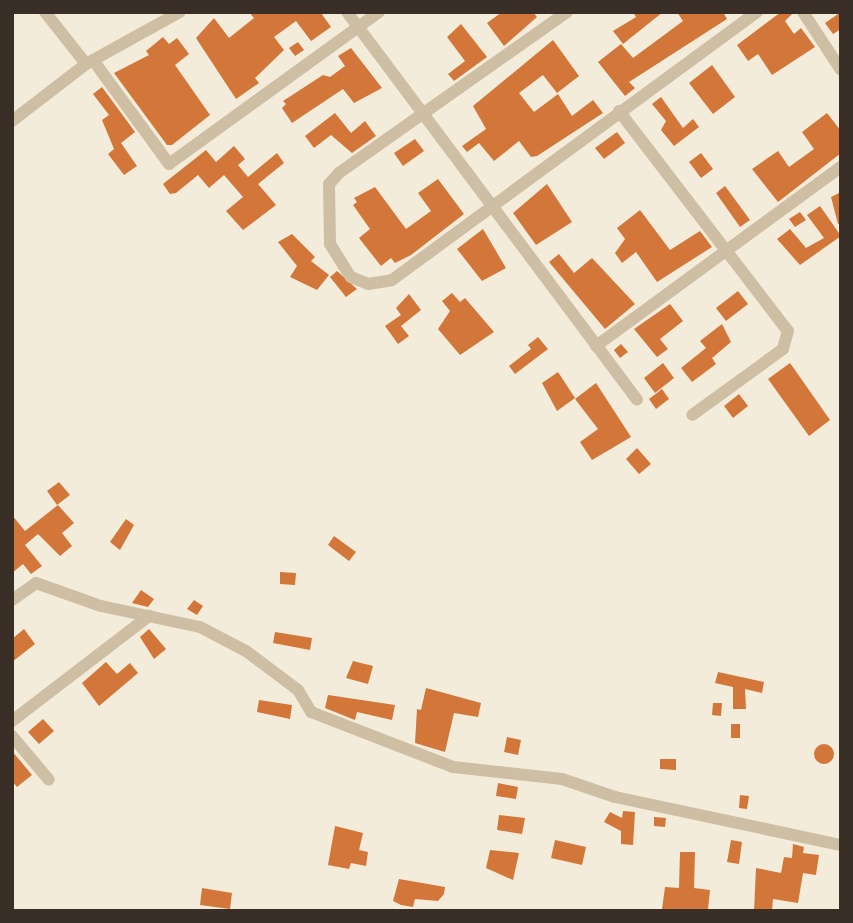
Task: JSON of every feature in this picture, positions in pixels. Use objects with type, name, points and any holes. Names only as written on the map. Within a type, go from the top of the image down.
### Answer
[{"type":"street","points":[[46,12],[90,62],[169,164],[379,12]]},
{"type":"street","points":[[12,121],[90,62],[180,12]]},
{"type":"street","points":[[347,12],[490,208],[638,399]]},
{"type":"street","points":[[559,14],[424,117],[339,173],[329,184],[327,222],[337,260],[351,277],[368,284],[392,280],[757,12]]},
{"type":"street","points":[[803,12],[841,70]]},
{"type":"street","points":[[619,111],[788,331],[789,340],[783,349],[692,415]]},
{"type":"street","points":[[596,346],[841,167]]},
{"type":"street","points":[[12,600],[36,583],[101,606],[213,632],[298,690],[311,712],[427,759],[479,773],[562,779],[615,797],[841,845]]},
{"type":"street","points":[[12,721],[149,616]]},
{"type":"street","points":[[12,736],[49,780]]},
{"type":"building","points":[[249,12],[321,13],[331,27],[311,41],[296,21],[274,37],[284,50],[255,78],[259,83],[236,99],[196,38],[214,18],[229,38],[254,18]]},
{"type":"building","points":[[502,12],[533,12],[537,17],[504,46],[487,23]]},
{"type":"building","points":[[633,12],[663,12],[623,44],[613,31],[636,17]]},
{"type":"building","points":[[677,12],[723,12],[727,19],[629,82],[635,88],[625,96],[598,62],[621,44],[633,58],[683,21]]},
{"type":"building","points":[[781,12],[794,12],[785,21],[794,34],[801,28],[815,47],[772,75],[758,54],[748,61],[737,45]]},
{"type":"building","points":[[841,12],[841,29],[833,34],[825,23]]},
{"type":"building","points":[[461,24],[487,57],[454,81],[448,74],[465,61],[447,37]]},
{"type":"building","points":[[163,37],[169,44],[177,38],[189,54],[175,65],[210,115],[172,145],[167,145],[114,73],[149,55],[146,51]]},
{"type":"building","points":[[553,40],[579,76],[557,93],[543,75],[519,93],[534,112],[558,94],[572,116],[593,100],[603,113],[537,156],[531,157],[519,141],[494,161],[479,143],[467,152],[462,146],[486,129],[473,106]]},
{"type":"building","points":[[298,42],[304,50],[295,56],[289,48]]},
{"type":"building","points":[[351,48],[382,88],[354,103],[343,89],[292,123],[282,108],[286,104],[283,101],[323,75],[330,77],[345,66],[338,56]]},
{"type":"building","points":[[712,65],[735,97],[713,114],[689,83]]},
{"type":"building","points":[[102,87],[135,132],[121,143],[137,166],[124,175],[108,154],[114,149],[102,120],[109,115],[93,94]]},
{"type":"building","points":[[661,97],[683,128],[693,119],[699,127],[674,146],[661,130],[666,121],[652,104]]},
{"type":"building","points":[[335,113],[351,133],[365,121],[376,136],[352,153],[331,135],[314,148],[305,136]]},
{"type":"building","points":[[827,113],[841,131],[841,153],[778,202],[752,169],[778,151],[789,167],[814,149],[802,132]]},
{"type":"building","points":[[617,132],[625,143],[604,159],[595,148]]},
{"type":"building","points":[[415,139],[424,151],[403,166],[394,153]]},
{"type":"building","points":[[234,146],[245,159],[238,165],[248,177],[277,153],[284,163],[258,184],[276,205],[243,230],[226,211],[243,197],[224,175],[209,188],[198,175],[176,193],[170,194],[163,184],[206,150],[216,162]]},
{"type":"building","points":[[701,153],[713,169],[701,178],[689,162]]},
{"type":"building","points":[[438,179],[464,214],[411,255],[395,263],[391,258],[381,266],[359,238],[370,229],[353,205],[357,202],[354,198],[375,187],[406,229],[431,211],[418,193]]},
{"type":"building","points":[[547,184],[572,222],[536,245],[513,213]]},
{"type":"building","points":[[725,186],[750,220],[740,227],[716,193]]},
{"type":"building","points":[[841,192],[841,224],[838,224],[831,197]]},
{"type":"building","points":[[820,206],[841,236],[800,265],[777,239],[790,229],[806,248],[824,238],[807,215]]},
{"type":"building","points":[[640,210],[670,250],[700,231],[712,247],[657,282],[636,252],[622,263],[615,253],[625,239],[617,228]]},
{"type":"building","points":[[800,212],[806,220],[795,227],[789,219]]},
{"type":"building","points":[[483,229],[506,268],[482,281],[457,249]]},
{"type":"building","points":[[292,234],[315,257],[311,261],[329,275],[317,290],[290,277],[297,266],[278,242]]},
{"type":"building","points":[[559,254],[574,273],[592,258],[635,304],[605,329],[549,262]]},
{"type":"building","points":[[337,271],[357,289],[346,297],[330,277]]},
{"type":"building","points":[[738,291],[748,304],[726,321],[716,308]]},
{"type":"building","points":[[452,293],[460,302],[465,298],[494,332],[460,355],[438,329],[450,311],[442,301]]},
{"type":"building","points":[[409,294],[421,310],[401,326],[409,336],[398,344],[385,326],[401,315],[396,308]]},
{"type":"building","points":[[670,304],[683,321],[660,339],[668,349],[657,357],[634,329]]},
{"type":"building","points":[[722,324],[731,342],[712,358],[716,364],[692,382],[681,368],[706,348],[700,341]]},
{"type":"building","points":[[538,337],[548,349],[515,374],[509,366],[531,349],[528,345]]},
{"type":"building","points":[[621,344],[628,352],[620,358],[614,350]]},
{"type":"building","points":[[663,363],[674,378],[655,393],[644,378]]},
{"type":"building","points":[[790,363],[830,420],[809,436],[768,379]]},
{"type":"building","points":[[558,372],[575,398],[557,411],[542,383]]},
{"type":"building","points":[[596,383],[631,437],[592,460],[580,442],[598,429],[575,399]]},
{"type":"building","points":[[662,389],[669,399],[656,409],[649,399]]},
{"type":"building","points":[[739,394],[748,406],[733,418],[724,406]]},
{"type":"building","points":[[637,448],[651,464],[639,474],[626,459]]},
{"type":"building","points":[[59,482],[70,495],[57,505],[47,491]]},
{"type":"building","points":[[58,505],[74,523],[62,533],[72,546],[60,556],[38,534],[25,545],[42,566],[31,574],[23,564],[12,573],[12,515],[25,531]]},
{"type":"building","points":[[126,519],[134,525],[120,550],[110,542]]},
{"type":"building","points":[[334,536],[356,552],[349,561],[328,545]]},
{"type":"building","points":[[280,572],[296,573],[295,585],[280,584]]},
{"type":"building","points":[[141,590],[154,599],[148,607],[132,603]]},
{"type":"building","points":[[194,600],[203,606],[197,615],[187,609]]},
{"type":"building","points":[[24,629],[35,644],[12,662],[12,639]]},
{"type":"building","points":[[149,629],[166,649],[154,659],[140,637]]},
{"type":"building","points":[[275,632],[312,638],[310,650],[273,643]]},
{"type":"building","points":[[353,661],[373,666],[368,684],[346,678]]},
{"type":"building","points":[[106,662],[117,674],[130,663],[138,673],[99,706],[82,683]]},
{"type":"building","points":[[718,672],[764,682],[762,693],[745,689],[746,709],[733,709],[733,687],[715,683]]},
{"type":"building","points":[[426,688],[481,703],[478,717],[454,713],[445,752],[415,743],[417,709],[421,710]]},
{"type":"building","points":[[328,695],[395,705],[392,720],[357,712],[355,720],[325,708]]},
{"type":"building","points":[[259,700],[292,705],[290,719],[257,712]]},
{"type":"building","points":[[713,703],[722,703],[721,716],[712,715]]},
{"type":"building","points":[[43,719],[54,731],[39,744],[28,732]]},
{"type":"building","points":[[731,724],[740,724],[740,738],[731,738]]},
{"type":"building","points":[[507,737],[521,740],[518,755],[504,752]]},
{"type":"building","points":[[824,744],[831,747],[834,754],[831,761],[824,764],[817,761],[814,754],[817,747]]},
{"type":"building","points":[[12,751],[32,775],[17,787],[12,781]]},
{"type":"building","points":[[660,759],[676,759],[676,770],[660,769]]},
{"type":"building","points":[[498,783],[518,787],[516,799],[496,796]]},
{"type":"building","points":[[740,795],[749,796],[747,809],[739,808]]},
{"type":"building","points":[[623,811],[635,812],[633,845],[621,844],[621,831],[604,822],[610,812],[622,818]]},
{"type":"building","points":[[499,815],[525,818],[522,834],[497,830]]},
{"type":"building","points":[[654,817],[666,818],[665,827],[654,826]]},
{"type":"building","points":[[335,826],[363,833],[359,850],[368,852],[366,866],[351,863],[349,869],[328,865]]},
{"type":"building","points":[[555,840],[586,847],[582,865],[551,858]]},
{"type":"building","points":[[731,840],[742,842],[739,864],[727,862]]},
{"type":"building","points":[[793,844],[804,847],[803,853],[819,855],[816,875],[803,873],[798,903],[773,899],[772,911],[754,911],[756,868],[781,873],[784,857],[792,858]]},
{"type":"building","points":[[490,850],[519,853],[513,880],[486,868]]},
{"type":"building","points":[[680,852],[695,852],[694,888],[710,890],[708,909],[662,909],[665,887],[679,888]]},
{"type":"building","points":[[399,879],[445,887],[444,894],[438,901],[415,899],[413,907],[401,905],[393,901]]},
{"type":"building","points":[[202,888],[232,893],[230,909],[200,905]]}]
